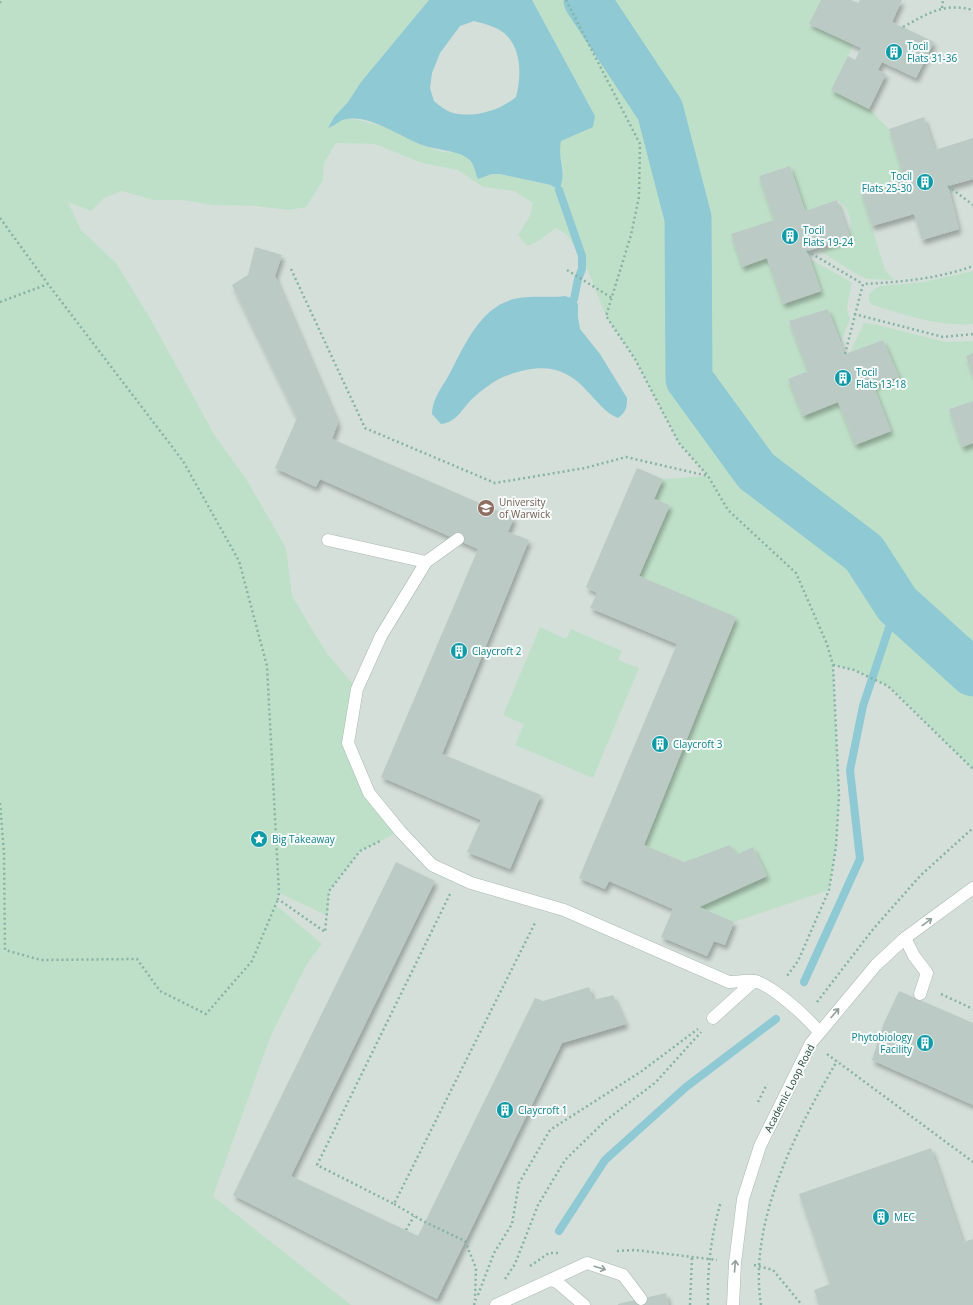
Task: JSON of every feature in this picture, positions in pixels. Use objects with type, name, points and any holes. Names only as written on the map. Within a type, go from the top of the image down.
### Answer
[{"type":"street","points":[[458,539],[426,562],[381,636],[356,689],[348,743],[369,793],[400,831],[432,865],[471,883],[564,910],[729,982],[754,981],[777,994],[809,1020],[819,1032]]},
{"type":"street","points":[[328,540],[426,562]]},
{"type":"street","name":"Academic Loop Road","points":[[733,1305],[735,1263],[743,1199],[760,1146],[797,1068],[819,1032],[876,965],[905,938],[973,888]]},
{"type":"street","points":[[905,938],[914,956],[927,973],[922,990]]},
{"type":"street","points":[[713,1018],[754,981]]},
{"type":"street","points":[[496,1305],[587,1263],[623,1275],[641,1299]]},
{"type":"street","points":[[551,1280],[557,1282],[584,1305]]},
{"type":"path","points":[[0,4],[1,0]]},
{"type":"path","points":[[566,0],[640,144],[639,197],[631,234],[606,316],[635,359],[679,444],[708,476],[728,510],[796,573],[827,644],[832,665],[839,795],[836,847],[830,890],[798,961],[784,982]]},
{"type":"path","points":[[942,8],[943,0]]},
{"type":"path","points":[[903,27],[935,10],[942,8],[962,7],[973,10]]},
{"type":"path","points":[[948,186],[973,205]]},
{"type":"path","points":[[0,218],[48,284],[183,461],[239,561],[267,666],[279,893],[278,899],[252,961],[206,1014],[160,991],[137,959],[40,960],[5,950],[4,853],[0,803]]},
{"type":"path","points":[[808,251],[863,284],[902,282],[944,275],[973,266]]},
{"type":"path","points":[[291,269],[365,428],[495,483],[585,468],[626,457],[708,476]]},
{"type":"path","points":[[567,270],[612,298]]},
{"type":"path","points":[[0,302],[48,284]]},
{"type":"path","points":[[845,354],[854,314],[863,284]]},
{"type":"path","points":[[854,314],[943,337],[973,334]]},
{"type":"path","points":[[832,665],[854,670],[888,686],[973,770]]},
{"type":"path","points":[[820,997],[874,928],[921,875],[973,828]]},
{"type":"path","points":[[278,899],[325,932],[329,891],[360,851],[400,831]]},
{"type":"path","points":[[458,877],[317,1165],[465,1241],[476,1268],[474,1304]]},
{"type":"path","points":[[394,1204],[545,904]]},
{"type":"path","points":[[922,990],[973,1009]]},
{"type":"path","points":[[501,1285],[514,1264],[538,1206],[565,1160],[605,1121],[656,1082],[713,1018]]},
{"type":"path","points":[[474,1304],[494,1254],[512,1224],[519,1183],[550,1130],[642,1071],[713,1018]]},
{"type":"path","points":[[761,1305],[759,1265],[771,1204],[786,1156],[815,1099],[837,1061],[973,1162]]},
{"type":"path","points":[[406,1230],[414,1216]]},
{"type":"path","points":[[612,1251],[635,1250],[735,1263]]},
{"type":"path","points":[[549,1253],[565,1253]]},
{"type":"path","points":[[690,1305],[692,1257]]},
{"type":"path","points":[[708,1259],[708,1305]]},
{"type":"path","points":[[759,1265],[773,1270],[802,1305]]},
{"type":"shaded area","name":"University of Warwick","points":[[0,0],[973,0],[973,1305],[158,1305]]},
{"type":"green space","points":[[0,0],[429,0],[361,82],[348,102],[334,117],[328,128],[348,118],[383,126],[422,145],[443,152],[455,152],[467,158],[474,165],[475,173],[484,177],[492,174],[500,174],[551,185],[559,189],[564,172],[559,150],[561,141],[570,135],[585,131],[595,116],[532,0],[821,0],[809,24],[853,45],[832,90],[869,109],[889,129],[904,178],[861,192],[885,270],[894,280],[867,279],[820,251],[847,242],[849,237],[850,219],[846,208],[837,200],[805,211],[790,166],[759,176],[774,220],[742,266],[767,258],[783,304],[821,291],[810,259],[851,282],[847,308],[850,319],[841,342],[828,309],[789,322],[808,371],[788,379],[803,416],[838,402],[855,445],[891,431],[873,385],[899,377],[883,340],[850,352],[864,323],[878,325],[946,342],[973,341],[973,353],[966,356],[973,378],[973,401],[949,409],[962,447],[973,443],[973,769],[888,686],[854,670],[833,665],[839,795],[836,847],[829,890],[734,922],[699,907],[767,876],[753,847],[736,855],[684,862],[644,845],[736,618],[639,576],[670,505],[654,499],[663,479],[708,476],[679,443],[635,359],[606,316],[582,256],[566,234],[556,228],[537,242],[527,246],[518,235],[530,216],[533,203],[514,191],[483,187],[458,170],[422,163],[375,144],[336,143],[324,163],[323,180],[306,207],[289,210],[256,206],[212,205],[184,200],[153,200],[122,191],[104,198],[91,211],[68,202],[81,230],[116,263],[150,318],[214,434],[248,482],[286,548],[292,596],[326,652],[357,689],[348,743],[369,793],[400,831],[360,851],[329,891],[328,916],[279,893],[276,905],[322,944],[308,962],[271,1035],[213,1196],[351,1305],[0,1305]]},
{"type":"green space","points":[[973,271],[973,324],[948,324],[935,322],[897,313],[873,305],[869,301],[869,295],[874,289],[881,286],[923,282]]},
{"type":"green space","points":[[540,627],[566,639],[571,629],[622,651],[618,660],[639,668],[593,778],[515,745],[524,724],[503,715]]},
{"type":"water","points":[[429,0],[532,0],[595,116],[593,127],[561,141],[560,155],[563,176],[559,190],[551,185],[500,174],[492,174],[478,179],[472,162],[462,155],[422,145],[376,123],[366,120],[347,119],[328,128],[334,117],[348,102],[361,82]],"holes":[[[474,21],[492,26],[501,31],[513,43],[519,66],[518,90],[516,97],[493,110],[476,114],[458,114],[444,109],[434,101],[430,88],[432,73],[440,53],[460,26]]]},
{"type":"water","points":[[565,296],[574,299],[578,304],[580,329],[600,354],[627,398],[626,407],[623,414],[618,418],[613,416],[579,382],[569,376],[559,371],[538,368],[515,373],[495,381],[473,398],[456,418],[447,423],[441,424],[432,414],[434,402],[468,338],[483,318],[502,303],[514,299],[526,297]]},
{"type":"building","name":"Tocil Flats 31-36","points":[[821,0],[851,0],[858,3],[860,0],[902,0],[892,22],[934,42],[916,78],[882,62],[878,70],[886,74],[869,109],[831,90],[848,56],[855,60],[861,48],[809,24]]},
{"type":"building","name":"Tocil Flats 25-30","points":[[924,117],[935,150],[973,138],[973,179],[948,186],[959,229],[922,240],[914,214],[872,226],[861,192],[904,178],[889,129]]},
{"type":"building","name":"Tocil Flats 19-24","points":[[790,166],[805,211],[837,200],[850,238],[807,251],[821,291],[783,304],[767,258],[742,267],[731,234],[774,220],[759,176]]},
{"type":"building","name":"Claycroft 2","points":[[255,247],[282,255],[275,276],[338,423],[332,439],[514,518],[508,532],[529,540],[442,754],[541,795],[510,869],[467,852],[481,820],[381,777],[478,549],[320,479],[316,487],[275,468],[297,418],[232,285],[248,275]]},
{"type":"building","name":"Tocil Flats 13-18","points":[[828,309],[845,354],[883,340],[899,377],[873,385],[891,431],[855,445],[838,402],[803,416],[788,379],[808,371],[789,321]]},
{"type":"building","points":[[973,353],[973,377],[966,356]]},
{"type":"building","points":[[973,401],[973,443],[962,447],[949,409]]},
{"type":"building","name":"Claycroft 3","points":[[637,468],[663,479],[654,499],[670,505],[639,576],[736,617],[644,845],[684,862],[730,845],[736,855],[753,847],[767,876],[699,907],[734,922],[725,945],[714,941],[707,956],[661,937],[673,909],[609,881],[605,889],[579,878],[677,644],[590,608],[597,593],[586,587]]},
{"type":"building","name":"Claycroft 1","points":[[396,862],[435,881],[291,1176],[418,1236],[535,998],[543,1001],[589,987],[593,1000],[613,995],[626,1024],[562,1043],[437,1299],[233,1195]]},
{"type":"building","name":"Phytobiology Facility","points":[[899,991],[973,1023],[973,1105],[872,1060],[883,1025]]},
{"type":"building","name":"MEC","points":[[931,1148],[963,1242],[973,1239],[973,1305],[819,1305],[814,1290],[830,1284],[799,1194]]},
{"type":"building","points":[[666,1293],[669,1305],[618,1305],[618,1304]]},
{"type":"waterway","points":[[587,0],[660,110],[688,218],[689,379],[756,471],[864,553],[897,604],[973,673]]},
{"type":"waterway","points":[[559,190],[582,256],[582,269],[578,279],[574,299]]},
{"type":"waterway","points":[[804,982],[860,859],[850,770],[863,706],[897,604]]},
{"type":"waterway","points":[[559,1231],[605,1160],[686,1087],[776,1019]]},
{"type":"place","name":"Tocil Flats 31-36","points":[[894,52]]},
{"type":"place","name":"Tocil Flats 25-30","points":[[925,182]]},
{"type":"place","name":"Tocil Flats 19-24","points":[[790,236]]},
{"type":"place","name":"Tocil Flats 13-18","points":[[843,378]]},
{"type":"place","name":"University of Warwick","points":[[486,508]]},
{"type":"place","name":"Claycroft 2","points":[[459,651]]},
{"type":"place","name":"Claycroft 3","points":[[660,744]]},
{"type":"place","name":"Big Takeaway","points":[[259,839]]},
{"type":"place","name":"Phytobiology Facility","points":[[925,1043]]},
{"type":"place","name":"Claycroft 1","points":[[505,1110]]},
{"type":"place","name":"MEC","points":[[881,1217]]}]
